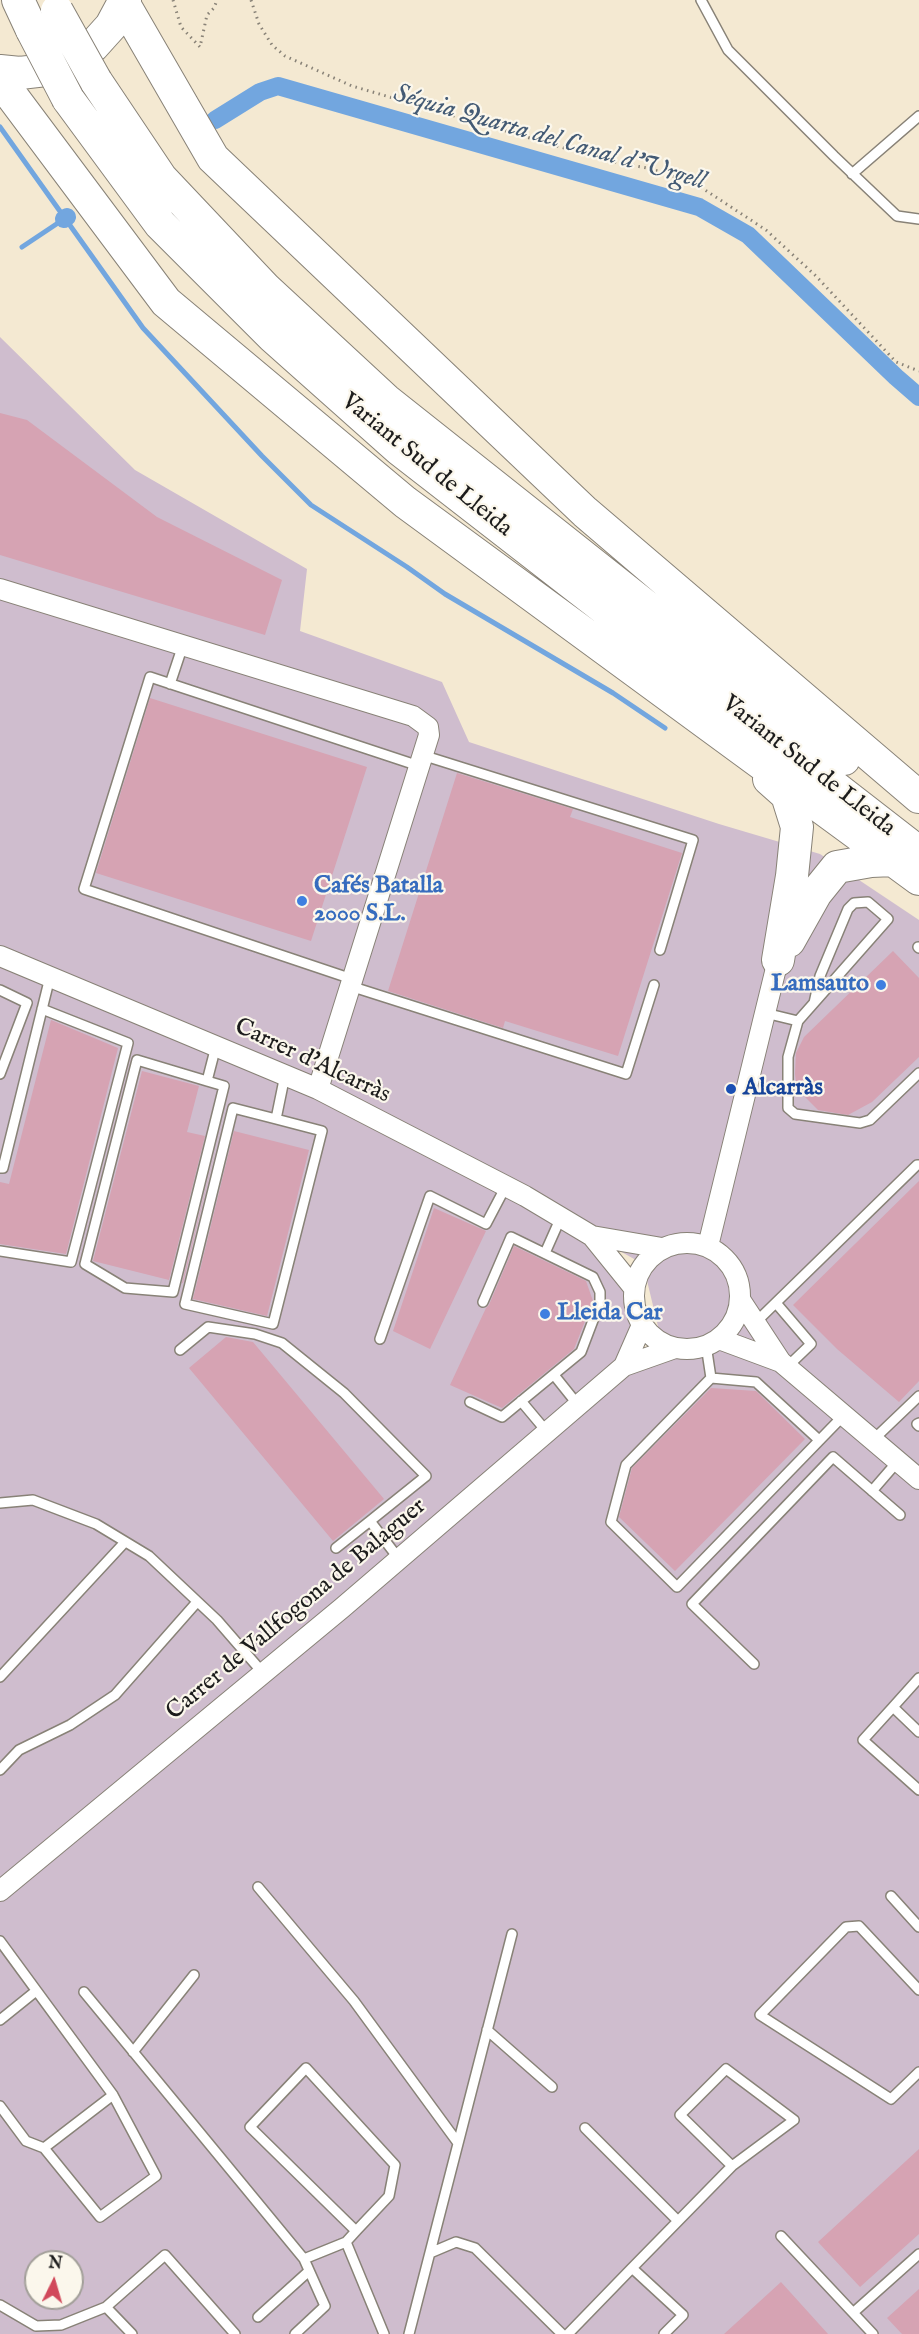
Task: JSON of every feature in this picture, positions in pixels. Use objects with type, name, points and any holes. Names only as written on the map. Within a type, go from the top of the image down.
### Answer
[{"type":"highway","name":"Variant Sud de Lleida","points":[[18,0],[68,99],[160,224],[272,336],[399,449],[907,857]]},
{"type":"highway","points":[[0,71],[20,73],[46,70],[70,61],[93,46],[111,26],[124,2]]},
{"type":"highway","points":[[124,2],[213,158],[585,512],[919,797]]},
{"type":"highway","name":"Variant Sud de Lleida","points":[[55,5],[96,81],[161,178],[265,288],[386,400],[729,672],[919,815]]},
{"type":"highway","points":[[0,80],[166,302],[405,502],[718,731],[907,857],[919,879]]},
{"type":"highway","points":[[718,731],[787,795],[797,827],[792,876],[778,960]]},
{"type":"highway","points":[[778,960],[816,893],[837,867],[907,857]]},
{"type":"street","points":[[0,589],[413,716],[421,720],[429,730],[318,1089]]},
{"type":"street","name":"Carrer d'Alcarràs","points":[[0,956],[318,1089],[506,1186],[592,1236],[634,1288]]},
{"type":"street","points":[[708,1246],[778,960]]},
{"type":"street","name":"Carrer d'Alcarràs","points":[[592,1236],[662,1248]]},
{"type":"street","points":[[675,1348],[662,1343],[642,1324],[634,1303],[634,1288],[644,1264],[662,1248],[685,1242],[708,1246],[726,1259],[738,1279],[741,1301],[784,1364],[919,1479]]},
{"type":"street","points":[[624,1366],[675,1348],[698,1348],[712,1342],[734,1322],[741,1301]]},
{"type":"street","points":[[624,1366],[642,1324]]},
{"type":"street","points":[[712,1342],[784,1364]]},
{"type":"street","name":"Carrer de Vallfogona de Balaguer","points":[[0,1891],[399,1559],[624,1366]]},
{"type":"lane","points":[[701,0],[728,50],[897,216],[919,219]]},
{"type":"lane","points":[[852,174],[919,116]]},
{"type":"lane","points":[[170,684],[183,645]]},
{"type":"lane","points":[[654,985],[626,1074],[84,889],[150,677],[420,761],[693,840],[660,950]]},
{"type":"lane","points":[[814,1003],[820,976],[848,909],[855,903],[868,902],[888,919],[814,1003],[798,1021],[788,1057],[788,1108],[795,1114],[860,1123],[870,1120],[919,1073]]},
{"type":"lane","points":[[0,1168],[3,1168],[50,977]]},
{"type":"lane","points":[[0,990],[27,1003],[0,1074]]},
{"type":"lane","points":[[0,1251],[71,1262],[128,1043],[42,1009]]},
{"type":"lane","points":[[765,1013],[798,1021]]},
{"type":"lane","points":[[207,1081],[216,1046]]},
{"type":"lane","points":[[137,1060],[207,1081],[224,1086],[173,1292],[125,1288],[85,1264],[137,1060]]},
{"type":"lane","points":[[276,1119],[285,1075]]},
{"type":"lane","points":[[233,1107],[276,1119],[322,1131],[273,1324],[185,1304],[233,1107]]},
{"type":"lane","points":[[755,1323],[919,1165]]},
{"type":"lane","points":[[380,1339],[430,1196],[486,1224],[506,1186]]},
{"type":"lane","points":[[545,1253],[561,1217]]},
{"type":"lane","points":[[470,1402],[502,1417],[554,1375],[581,1352],[600,1302],[600,1292],[593,1277],[511,1237],[483,1302]]},
{"type":"lane","points":[[776,1304],[811,1344],[784,1364]]},
{"type":"lane","points":[[180,1350],[208,1327],[255,1334],[282,1343],[344,1394],[426,1476],[336,1548]]},
{"type":"lane","points":[[712,1342],[711,1378],[626,1464],[611,1522],[677,1587],[844,1415]]},
{"type":"lane","points":[[554,1375],[578,1405]]},
{"type":"lane","points":[[711,1378],[756,1382],[819,1440]]},
{"type":"lane","points":[[873,1440],[919,1396]]},
{"type":"lane","points":[[521,1401],[547,1432]]},
{"type":"lane","points":[[754,1664],[692,1604],[834,1457],[900,1515]]},
{"type":"lane","points":[[872,1491],[898,1461]]},
{"type":"lane","points":[[0,1503],[33,1500],[96,1524],[148,1556],[217,1620],[263,1673]]},
{"type":"lane","points":[[370,1521],[399,1559]]},
{"type":"lane","points":[[0,1677],[125,1542]]},
{"type":"lane","points":[[0,1770],[19,1750],[70,1725],[115,1695],[197,1602]]},
{"type":"lane","points":[[919,1678],[863,1740],[919,1790]]},
{"type":"lane","points":[[893,1707],[919,1732]]},
{"type":"lane","points":[[258,1887],[354,2001],[458,2143]]},
{"type":"lane","points":[[891,1896],[919,1927]]},
{"type":"lane","points":[[919,1990],[859,1926],[846,1927],[760,2015],[891,2099],[919,2072]]},
{"type":"lane","points":[[409,2334],[512,1934]]},
{"type":"lane","points":[[0,1941],[113,2095],[156,2176],[100,2217],[45,2148],[26,2141],[0,2106]]},
{"type":"lane","points":[[133,2052],[194,1975]]},
{"type":"lane","points":[[0,2020],[36,1990]]},
{"type":"lane","points":[[84,1992],[304,2259],[325,2307],[295,2334]]},
{"type":"lane","points":[[487,2030],[552,2087]]},
{"type":"lane","points":[[304,2259],[346,2242],[389,2196],[395,2165],[306,2068],[250,2127],[356,2231]]},
{"type":"lane","points":[[568,2334],[732,2166],[794,2120],[726,2069],[680,2115],[732,2166]]},
{"type":"lane","points":[[45,2148],[113,2095]]},
{"type":"lane","points":[[585,2128],[678,2221]]},
{"type":"lane","points":[[781,2236],[873,2334]]},
{"type":"lane","points":[[346,2242],[384,2334]]},
{"type":"lane","points":[[430,2253],[456,2242],[475,2248],[562,2334]]},
{"type":"lane","points":[[854,2312],[919,2254]]},
{"type":"lane","points":[[0,2305],[36,2326],[61,2325],[106,2307],[165,2255],[235,2334]]},
{"type":"lane","points":[[632,2268],[683,2314],[664,2334]]},
{"type":"lane","points":[[258,2317],[309,2271]]},
{"type":"lane","points":[[106,2307],[132,2334]]},
{"type":"path","points":[[173,0],[181,27],[200,47],[207,15],[214,8],[217,0]]},
{"type":"path","points":[[251,0],[259,24],[272,45],[285,56],[352,86],[605,160],[652,169],[696,184],[766,230],[816,276],[896,362],[919,371]]},
{"type":"shaded area","points":[[0,337],[135,470],[307,569],[300,631],[442,682],[469,742],[719,824],[820,854],[919,920],[919,2334],[0,2334]],"holes":[[[570,1223],[643,1264],[662,1343],[619,1364],[638,1316],[626,1278]]]},
{"type":"building","points":[[0,413],[27,420],[157,517],[282,580],[265,635],[0,555]]},
{"type":"building","points":[[150,698],[367,767],[311,941],[96,873]]},
{"type":"building","points":[[457,773],[573,809],[570,817],[682,853],[618,1056],[505,1021],[503,1028],[388,991]]},
{"type":"building","points":[[893,951],[919,978],[919,1057],[872,1102],[848,1115],[818,1110],[797,1089],[796,1053],[804,1037]]},
{"type":"building","points":[[51,1020],[118,1048],[66,1254],[0,1244],[0,1182],[9,1184]]},
{"type":"building","points":[[142,1071],[199,1086],[187,1132],[205,1136],[169,1280],[93,1261]]},
{"type":"building","points":[[234,1131],[309,1150],[267,1316],[193,1299]]},
{"type":"building","points":[[218,1140],[183,1283],[182,1283]]},
{"type":"building","points":[[919,1181],[919,1381],[899,1402],[837,1349],[793,1305]]},
{"type":"building","points":[[434,1208],[486,1231],[430,1349],[393,1331]]},
{"type":"building","points":[[514,1246],[586,1281],[593,1301],[574,1349],[502,1408],[450,1385],[489,1305]]},
{"type":"building","points":[[226,1337],[253,1342],[384,1499],[333,1541],[189,1368]]},
{"type":"building","points":[[711,1388],[756,1391],[805,1439],[675,1571],[619,1517],[632,1468]]},
{"type":"building","points":[[919,2149],[919,2234],[860,2287],[818,2242]]},
{"type":"building","points":[[781,2282],[828,2334],[724,2334]]},
{"type":"building","points":[[919,2289],[919,2334],[902,2334],[887,2318]]},
{"type":"waterway","name":"Séquia Quarta del Canal d'Urgell","points":[[215,120],[260,92],[278,86],[699,207],[748,235],[919,397]]},
{"type":"waterway","points":[[0,127],[143,328],[262,456],[311,505],[445,594],[613,693],[665,728]]},
{"type":"waterway","points":[[22,247],[64,219]]},
{"type":"place","name":"Cafés Batalla 2000 S.L.","points":[[302,901]]},
{"type":"place","name":"Lamsauto","points":[[881,985]]},
{"type":"place","name":"Alcarràs","points":[[731,1089]]},
{"type":"place","name":"Lleida Car","points":[[545,1314]]}]
